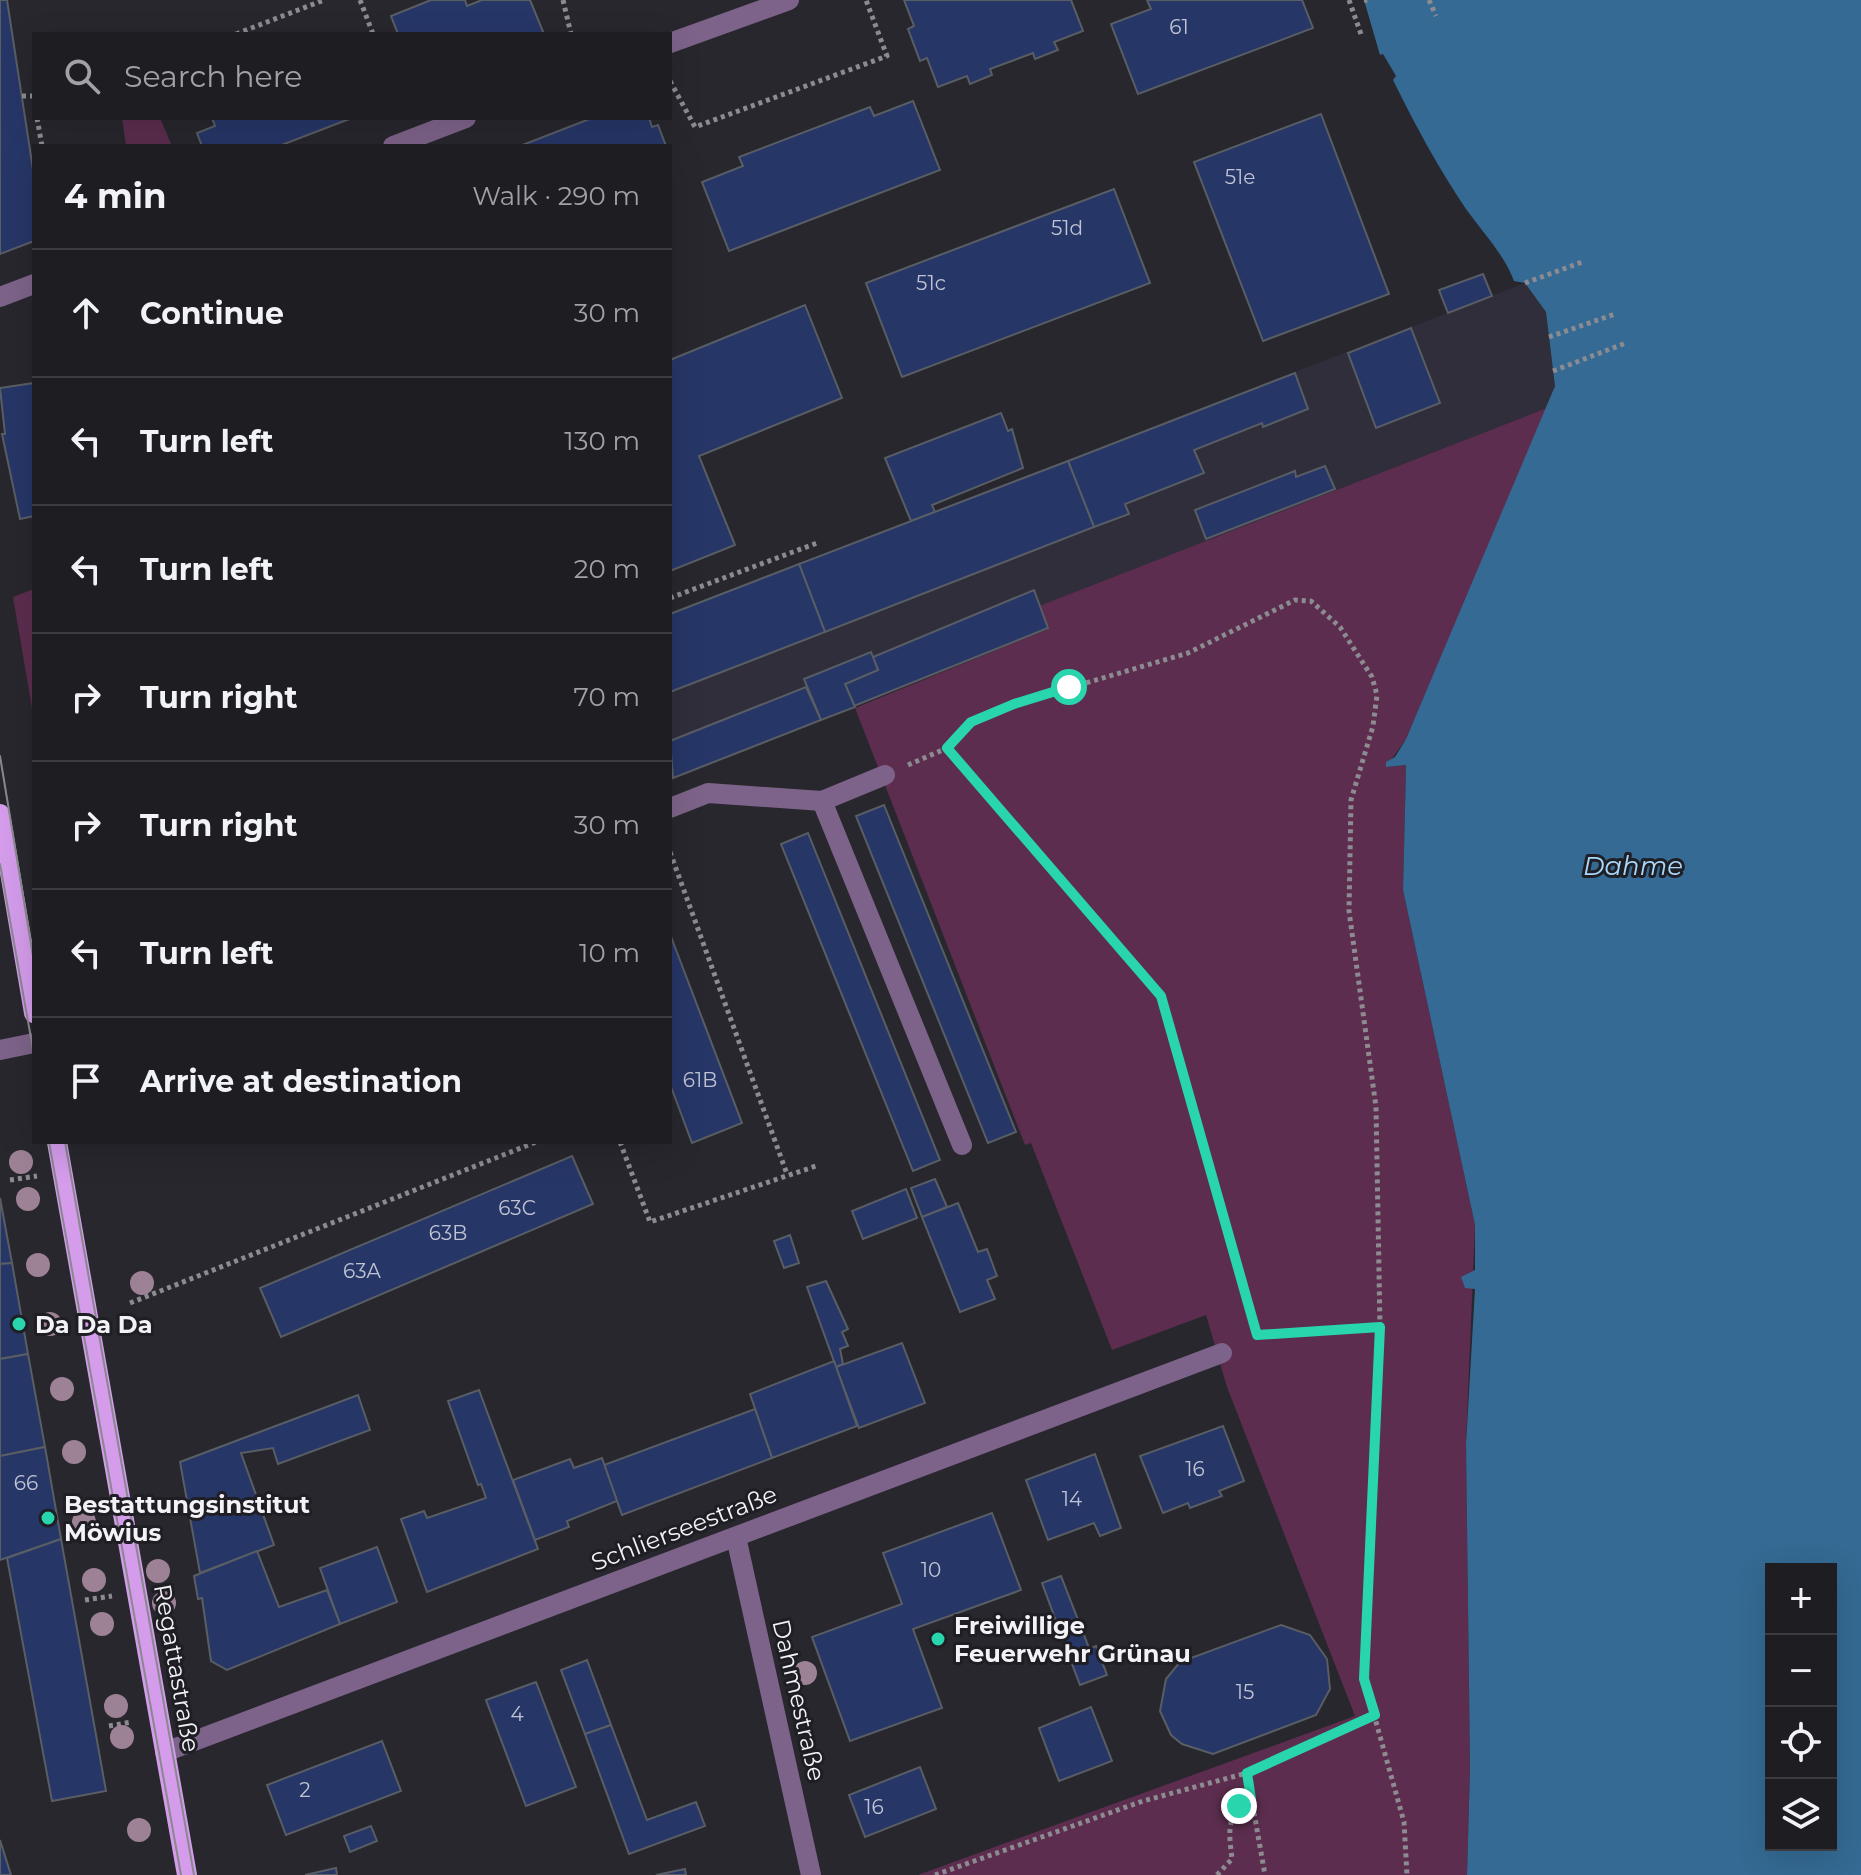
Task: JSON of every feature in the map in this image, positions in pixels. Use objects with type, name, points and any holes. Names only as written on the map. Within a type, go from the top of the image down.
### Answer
[{"type":"main road","points":[[0,814],[32,1001]]},
{"type":"main road","name":"Regattastraße","points":[[57,1144],[184,1874]]},
{"type":"street","points":[[672,42],[789,0]]},
{"type":"street","points":[[398,144],[461,120]]},
{"type":"street","points":[[0,297],[32,285]]},
{"type":"street","points":[[672,807],[708,793],[822,801],[885,775]]},
{"type":"street","points":[[822,801],[962,1145]]},
{"type":"street","points":[[0,1050],[32,1043]]},
{"type":"street","name":"Schlierseestraße","points":[[165,1752],[1222,1353]]},
{"type":"street","name":"Dahmestraße","points":[[736,1537],[811,1875]]},
{"type":"path","points":[[241,32],[324,0]]},
{"type":"path","points":[[360,0],[372,32]]},
{"type":"path","points":[[563,0],[571,32]]},
{"type":"path","points":[[672,85],[695,127],[887,56],[866,0]]},
{"type":"path","points":[[1349,0],[1362,37]]},
{"type":"path","points":[[1429,0],[1436,16]]},
{"type":"path","points":[[22,96],[32,96]]},
{"type":"path","points":[[37,120],[42,144]]},
{"type":"path","points":[[1525,283],[1585,261]]},
{"type":"path","points":[[1549,337],[1615,314]]},
{"type":"path","points":[[1553,371],[1626,343]]},
{"type":"path","points":[[672,597],[817,543]]},
{"type":"path","points":[[885,775],[947,748],[971,722],[999,710],[1188,653],[1295,600],[1311,601],[1321,607],[1340,627],[1372,677],[1377,695],[1373,726],[1351,800],[1349,911],[1376,1107],[1380,1327],[1364,1679],[1404,1822],[1407,1875]]},
{"type":"path","points":[[947,748],[1161,996],[1257,1335],[1380,1327]]},
{"type":"path","points":[[672,858],[787,1174]]},
{"type":"path","points":[[130,1303],[531,1144]]},
{"type":"path","points":[[621,1144],[650,1222],[819,1165]]},
{"type":"path","points":[[935,1875],[1143,1801],[1247,1773],[1375,1715]]},
{"type":"path","points":[[1247,1773],[1265,1875]]},
{"type":"path","points":[[1217,1875],[1232,1859],[1228,1824],[1239,1806],[1251,1799]]},
{"type":"shaded area","points":[[122,120],[161,120],[171,144],[126,144]]},
{"type":"shaded area","points":[[1525,283],[1546,311],[1555,386],[1547,408],[1040,606],[1049,629],[672,779],[672,612]]},
{"type":"shaded area","points":[[1547,408],[1406,739],[1386,767],[1406,765],[1403,890],[1475,1225],[1466,1444],[1470,1768],[1467,1875],[918,1875],[1355,1716],[1227,1387],[1206,1315],[1112,1350],[1031,1143],[1025,1145],[855,708],[1048,629],[1039,606]]},
{"type":"shaded area","points":[[32,590],[32,708],[13,597]]},
{"type":"water","name":"Dahme","points":[[1364,0],[1861,0],[1861,1875],[1467,1875],[1470,1768],[1466,1444],[1475,1289],[1465,1288],[1461,1277],[1475,1270],[1475,1225],[1403,890],[1406,765],[1386,767],[1386,762],[1395,757],[1406,739],[1555,386],[1546,312],[1525,283],[1514,281],[1499,253],[1456,194],[1401,97],[1393,80],[1396,76],[1383,54],[1380,55]]},
{"type":"building","points":[[0,0],[7,0],[32,163],[32,242],[0,254]]},
{"type":"building","points":[[431,0],[465,0],[467,6],[482,0],[530,0],[543,32],[397,32],[391,16]]},
{"type":"building","points":[[904,0],[1071,0],[1083,31],[1054,42],[1058,50],[1035,59],[1033,53],[990,69],[992,75],[970,84],[967,76],[938,87],[927,58],[920,61],[908,29],[914,26]]},
{"type":"building","points":[[1147,0],[1302,0],[1313,28],[1138,94],[1111,24],[1151,9]]},
{"type":"building","points":[[913,101],[940,170],[729,251],[702,182],[743,166],[739,157],[870,107],[874,116]]},
{"type":"building","points":[[1321,114],[1389,294],[1263,341],[1194,162]]},
{"type":"building","points":[[213,120],[347,120],[284,144],[201,144],[197,133],[215,126]]},
{"type":"building","points":[[587,120],[650,120],[652,127],[658,125],[665,144],[525,144]]},
{"type":"building","points":[[1114,189],[1150,283],[902,377],[866,283]]},
{"type":"building","points":[[1483,274],[1492,296],[1448,313],[1439,290]]},
{"type":"building","points":[[805,305],[842,398],[699,456],[735,545],[672,570],[672,359]]},
{"type":"building","points":[[1411,328],[1440,403],[1376,428],[1348,353]]},
{"type":"building","points":[[1295,373],[1308,409],[1194,450],[1204,473],[1125,504],[1129,514],[1094,527],[1068,461]]},
{"type":"building","points":[[32,383],[32,516],[20,519],[2,434],[5,434],[0,388]]},
{"type":"building","points":[[1001,413],[1008,431],[1012,429],[1023,468],[932,505],[935,512],[911,521],[885,458]]},
{"type":"building","points":[[1068,461],[1094,527],[825,632],[799,564]]},
{"type":"building","points":[[1325,466],[1335,489],[1206,539],[1195,510],[1295,471],[1296,477]]},
{"type":"building","points":[[799,564],[825,632],[672,691],[672,613]]},
{"type":"building","points":[[1034,590],[1048,628],[854,706],[845,684],[878,670],[873,657]]},
{"type":"building","points":[[871,652],[878,670],[845,684],[855,707],[821,720],[804,679]]},
{"type":"building","points":[[806,687],[821,720],[673,778],[672,740]]},
{"type":"building","points":[[884,805],[1016,1132],[988,1143],[856,816]]},
{"type":"building","points":[[808,833],[940,1160],[913,1171],[781,844]]},
{"type":"building","points":[[672,939],[742,1123],[692,1143],[672,1089]]},
{"type":"building","points":[[572,1156],[593,1204],[281,1337],[260,1288]]},
{"type":"building","points":[[935,1179],[947,1207],[922,1217],[911,1188]]},
{"type":"building","points":[[906,1189],[917,1218],[863,1239],[852,1211]]},
{"type":"building","points":[[0,1198],[12,1263],[0,1264]]},
{"type":"building","points":[[958,1203],[978,1252],[987,1249],[997,1276],[987,1280],[995,1299],[960,1312],[922,1217]]},
{"type":"building","points":[[790,1235],[799,1263],[784,1268],[774,1241]]},
{"type":"building","points":[[12,1263],[28,1354],[0,1359],[0,1264]]},
{"type":"building","points":[[826,1281],[848,1329],[842,1332],[848,1346],[840,1349],[843,1364],[836,1367],[807,1287]]},
{"type":"building","points":[[902,1343],[925,1403],[859,1428],[836,1367]]},
{"type":"building","points":[[28,1354],[45,1447],[0,1456],[0,1359]]},
{"type":"building","points":[[834,1361],[857,1426],[772,1458],[750,1394]]},
{"type":"building","points":[[479,1390],[538,1549],[427,1592],[401,1519],[424,1511],[427,1518],[486,1498],[481,1484],[478,1485],[448,1401]]},
{"type":"building","points":[[358,1395],[370,1430],[278,1464],[273,1448],[241,1453],[274,1545],[200,1573],[180,1462]]},
{"type":"building","points":[[755,1409],[772,1458],[622,1515],[604,1465]]},
{"type":"building","points":[[1223,1426],[1244,1481],[1219,1491],[1222,1496],[1190,1508],[1188,1503],[1163,1513],[1140,1456]]},
{"type":"building","points":[[45,1447],[61,1539],[0,1560],[0,1456]]},
{"type":"building","points":[[1095,1454],[1121,1528],[1100,1536],[1094,1523],[1048,1540],[1026,1480]]},
{"type":"building","points":[[602,1458],[617,1501],[567,1521],[569,1527],[535,1540],[513,1480],[570,1459],[574,1468]]},
{"type":"building","points":[[992,1513],[1021,1590],[913,1629],[942,1708],[850,1741],[812,1637],[902,1604],[883,1553]]},
{"type":"building","points":[[61,1539],[106,1791],[52,1801],[7,1558]]},
{"type":"building","points":[[377,1547],[397,1602],[340,1624],[320,1568]]},
{"type":"building","points":[[257,1551],[279,1607],[327,1590],[340,1624],[227,1670],[211,1661],[202,1598],[198,1599],[194,1576]]},
{"type":"building","points":[[1061,1576],[1089,1648],[1069,1656],[1042,1583]]},
{"type":"building","points":[[1281,1625],[1310,1635],[1327,1659],[1330,1689],[1316,1715],[1213,1754],[1182,1744],[1171,1735],[1160,1711],[1166,1679],[1180,1662]]},
{"type":"building","points":[[1096,1646],[1107,1675],[1080,1685],[1069,1656]]},
{"type":"building","points":[[587,1660],[611,1725],[585,1734],[561,1670]]},
{"type":"building","points":[[536,1682],[576,1787],[526,1806],[486,1700]]},
{"type":"building","points":[[1091,1707],[1112,1761],[1059,1781],[1039,1728]]},
{"type":"building","points":[[611,1725],[647,1820],[696,1802],[705,1826],[629,1854],[585,1734]]},
{"type":"building","points":[[382,1741],[401,1791],[286,1835],[267,1785]]},
{"type":"building","points":[[920,1767],[936,1809],[865,1837],[849,1795]]},
{"type":"building","points":[[371,1826],[377,1841],[350,1852],[344,1836]]},
{"type":"building","points":[[0,1840],[11,1875],[0,1875]]},
{"type":"building","points":[[336,1868],[337,1875],[305,1875]]},
{"type":"building","points":[[685,1869],[686,1875],[656,1875]]},
{"type":"tram line","points":[[0,756],[32,950]]},
{"type":"tram line","points":[[0,864],[32,1044]]},
{"type":"tram line","points":[[49,1144],[181,1875]]},
{"type":"tram line","points":[[65,1144],[194,1875]]},
{"type":"place","name":"Da Da Da","points":[[19,1324]]},
{"type":"place","name":"Bestattungsinstitut Möwius","points":[[48,1518]]},
{"type":"place","name":"Freiwillige Feuerwehr Grünau","points":[[938,1639]]},
{"type":"route","points":[[1069,687],[1014,704],[971,722],[947,748],[1161,996],[1257,1335],[1380,1327],[1375,1504],[1364,1679],[1375,1715],[1247,1773],[1251,1799],[1239,1806]]}]
